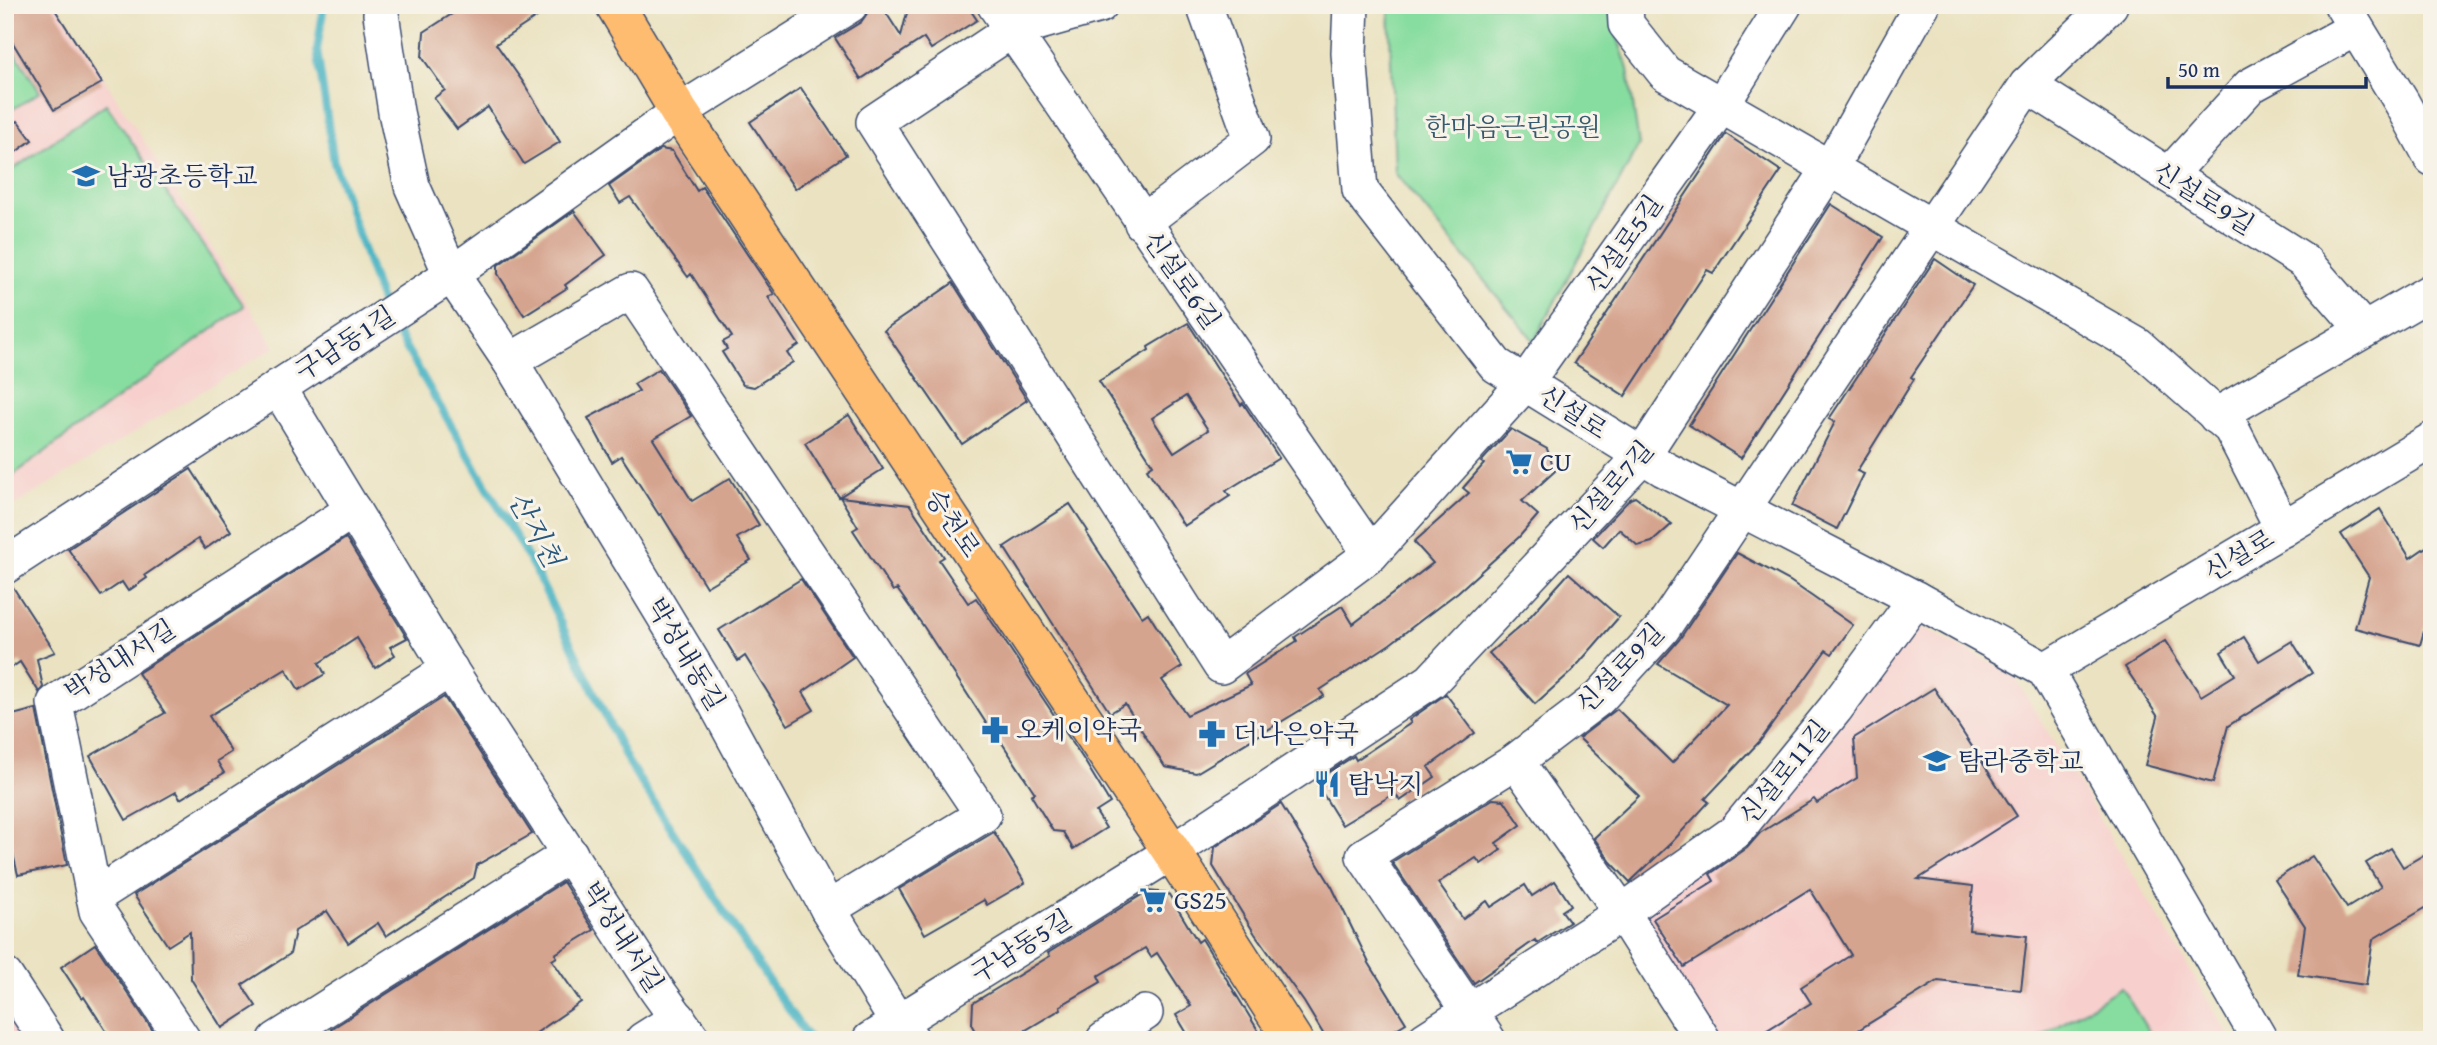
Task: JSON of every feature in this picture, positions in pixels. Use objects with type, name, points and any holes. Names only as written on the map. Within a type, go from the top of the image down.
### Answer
[{"type":"main road","name":"승천로","points":[[615,5],[679,112],[1172,852],[1293,1040]]},
{"type":"street","name":"박성내동길","points":[[382,5],[381,14],[396,112],[411,186],[450,275],[510,361],[703,680],[828,909],[889,1034]]},
{"type":"street","name":"구남동1길","points":[[5,566],[450,275],[679,112],[850,5]]},
{"type":"street","points":[[1004,17],[1100,5]]},
{"type":"street","points":[[1142,223],[1252,139],[1204,5]]},
{"type":"street","name":"신설로","points":[[1351,5],[1349,53],[1360,190],[1496,365],[1642,456],[1916,599],[2045,670],[2432,440]]},
{"type":"street","points":[[1625,5],[1626,24],[1665,73],[2138,346],[2231,428],[2283,529]]},
{"type":"street","name":"신설로5길","points":[[1004,17],[874,122],[1222,666],[1371,554],[1527,382],[1721,106],[1784,5]]},
{"type":"street","name":"신설로7길","points":[[1172,852],[1431,681],[1642,456],[1830,168],[1922,5]]},
{"type":"street","name":"신설로9길","points":[[1488,1040],[1364,856],[1517,761],[1599,698],[1662,629],[2027,85],[2110,5]]},
{"type":"street","points":[[2169,176],[2250,86],[2349,16],[2432,158]]},
{"type":"street","name":"신설로6길","points":[[1004,17],[1142,223],[1371,554]]},
{"type":"street","name":"신설로9길","points":[[2027,85],[2304,261],[2364,330]]},
{"type":"street","points":[[510,361],[631,291],[983,815],[828,909]]},
{"type":"street","points":[[2216,416],[2432,291]]},
{"type":"street","name":"박성내서길","points":[[291,378],[353,510],[450,669],[686,1029],[643,1040]]},
{"type":"street","name":"박성내서길","points":[[183,1040],[97,911],[55,703],[353,510]]},
{"type":"street","name":"신설로11길","points":[[1425,1040],[1605,924],[1735,832],[1835,709],[1916,599]]},
{"type":"street","points":[[94,897],[450,669]]},
{"type":"street","points":[[2045,670],[2260,1040]]},
{"type":"street","points":[[1517,761],[1621,911],[1703,1040]]},
{"type":"street","name":"구남동5길","points":[[889,1034],[1172,852]]},
{"type":"street","name":"박성내서길","points":[[276,1040],[569,854]]},
{"type":"street","points":[[5,976],[47,1040]]},
{"type":"street","points":[[1104,1040],[1145,1013]]},
{"type":"shaded area","name":"남광초등학교","points":[[5,5],[57,5],[275,347],[5,511]]},
{"type":"shaded area","name":"탐라중학교","points":[[1925,629],[2013,674],[2232,1040],[1713,1040],[1633,915],[1910,632]]},
{"type":"shaded area","points":[[5,1010],[25,1040],[5,1040]]},
{"type":"green space","name":"한마음근린공원","points":[[1389,5],[1607,5],[1628,69],[1639,145],[1534,341],[1395,173]]},
{"type":"green space","points":[[5,37],[40,92],[5,114]]},
{"type":"green space","name":"남광초등학교","points":[[106,104],[244,306],[5,481],[5,175]]},
{"type":"green space","points":[[2121,987],[2154,1040],[2036,1040]]},
{"type":"building","points":[[5,5],[52,5],[102,83],[54,110],[5,30]]},
{"type":"building","points":[[466,5],[555,5],[496,44],[560,142],[524,164],[488,107],[457,129],[434,98],[445,90],[422,57],[424,32]]},
{"type":"building","points":[[873,5],[881,5],[901,36],[909,5],[967,5],[977,20],[931,49],[924,38],[861,79],[835,38],[861,22]]},
{"type":"building","points":[[801,88],[846,155],[795,189],[750,122]]},
{"type":"building","points":[[18,121],[32,140],[5,160],[5,131]]},
{"type":"building","points":[[1726,134],[1781,171],[1713,273],[1707,270],[1625,396],[1574,363]]},
{"type":"building","points":[[661,149],[672,151],[697,191],[702,187],[774,294],[768,297],[799,345],[787,353],[793,362],[754,387],[743,385],[722,352],[727,349],[723,342],[732,337],[691,274],[688,277],[630,197],[620,203],[609,186]]},
{"type":"building","points":[[1831,204],[1883,237],[1741,458],[1689,425]]},
{"type":"building","points":[[574,211],[606,255],[565,285],[567,288],[524,315],[498,274],[498,265]]},
{"type":"building","points":[[1935,259],[1973,285],[1911,377],[1914,379],[1857,471],[1864,474],[1837,529],[1792,506],[1835,422],[1829,419]]},
{"type":"building","points":[[953,283],[1027,400],[962,444],[884,330]]},
{"type":"building","points":[[1188,323],[1279,458],[1226,491],[1230,496],[1184,526],[1147,469],[1153,465],[1099,381],[1149,350],[1148,347]],"holes":[[[1186,396],[1208,430],[1174,452],[1152,418]]]},
{"type":"building","points":[[659,369],[691,416],[653,439],[692,501],[730,478],[759,525],[737,538],[751,560],[706,587],[621,456],[612,462],[588,418],[639,391],[634,384]]},
{"type":"building","points":[[849,415],[883,469],[839,497],[805,443]]},
{"type":"building","points":[[1511,429],[1547,449],[1555,471],[1522,501],[1538,515],[1519,537],[1458,592],[1390,644],[1320,690],[1324,696],[1196,773],[1165,767],[1125,704],[1110,713],[1004,547],[1070,504],[1142,617],[1148,613],[1182,667],[1162,680],[1187,715],[1251,685],[1245,674],[1297,641],[1295,637],[1342,606],[1353,624],[1433,563],[1414,542],[1469,493],[1463,488],[1484,464],[1481,462]]},
{"type":"building","points":[[191,469],[231,531],[205,549],[198,539],[145,575],[147,578],[128,591],[122,582],[101,596],[68,549]]},
{"type":"building","points":[[840,497],[910,505],[944,557],[939,560],[968,603],[976,598],[1084,760],[1110,803],[1096,812],[1106,828],[1073,849],[1063,832],[1053,831],[1031,795],[1035,793],[1000,740],[997,740],[924,627],[897,589],[893,591],[853,530],[858,527]]},
{"type":"building","points":[[1635,497],[1672,524],[1652,542],[1638,546],[1619,529],[1603,547],[1593,538]]},
{"type":"building","points":[[2380,509],[2410,558],[2432,543],[2432,603],[2420,645],[2355,628],[2369,577],[2341,534]]},
{"type":"building","points":[[346,538],[407,638],[390,647],[395,655],[375,668],[357,638],[319,663],[325,674],[299,690],[286,669],[209,716],[231,752],[217,761],[224,773],[180,799],[176,792],[126,820],[90,756],[165,713],[138,673]]},
{"type":"building","points":[[1737,553],[1790,581],[1853,625],[1832,654],[1826,650],[1760,741],[1705,799],[1709,802],[1630,882],[1594,838],[1639,796],[1579,738],[1617,709],[1672,763],[1727,705],[1658,664],[1679,640]]},
{"type":"building","points":[[1569,573],[1619,617],[1572,671],[1535,704],[1489,653],[1525,622]]},
{"type":"building","points":[[801,579],[853,657],[803,692],[814,710],[788,725],[745,656],[738,661],[719,630]]},
{"type":"building","points":[[11,584],[55,652],[37,659],[43,687],[39,692],[20,662],[5,672],[5,586]]},
{"type":"building","points":[[2244,637],[2259,661],[2292,641],[2312,673],[2228,726],[2213,783],[2145,765],[2158,717],[2125,667],[2165,641],[2201,696],[2235,675],[2221,652]]},
{"type":"building","points":[[1934,688],[2017,816],[1918,879],[1973,886],[1969,930],[2027,936],[2021,990],[1938,981],[1842,1040],[1751,1040],[1811,1003],[1801,987],[1851,955],[1810,889],[1684,967],[1653,919],[1714,881],[1710,874],[1747,848],[1760,833],[1814,799],[1817,803],[1857,778],[1854,738]]},
{"type":"building","points":[[1446,694],[1475,733],[1428,767],[1435,777],[1400,801],[1395,793],[1342,825],[1315,781],[1354,756],[1356,760],[1411,723],[1409,720]]},
{"type":"building","points":[[444,697],[532,834],[477,865],[474,878],[386,936],[378,923],[348,943],[327,911],[295,931],[290,954],[242,985],[256,1006],[222,1028],[191,979],[190,932],[168,946],[134,895]]},
{"type":"building","points":[[36,709],[67,865],[18,875],[5,819],[5,717]]},
{"type":"building","points":[[1493,799],[1504,800],[1521,825],[1496,843],[1501,850],[1481,864],[1476,858],[1438,883],[1463,919],[1487,901],[1491,907],[1525,885],[1532,896],[1555,881],[1571,905],[1562,911],[1570,922],[1537,943],[1535,940],[1474,983],[1392,862]]},
{"type":"building","points":[[1281,804],[1332,887],[1369,963],[1406,1023],[1378,1040],[1327,1040],[1304,1002],[1255,934],[1213,866],[1215,847]]},
{"type":"building","points":[[994,832],[1025,883],[987,905],[984,900],[925,934],[899,889]]},
{"type":"building","points":[[2391,848],[2403,867],[2432,850],[2432,904],[2373,939],[2366,985],[2298,975],[2305,926],[2275,880],[2312,856],[2347,908],[2381,887],[2366,863]]},
{"type":"building","points":[[563,882],[594,930],[555,954],[557,957],[552,960],[581,1002],[526,1040],[338,1040],[331,1029]]},
{"type":"building","points":[[1148,891],[1168,893],[1198,942],[1202,939],[1264,1040],[1191,1040],[1176,1015],[1191,1006],[1157,953],[1151,957],[1145,948],[1098,976],[1101,982],[1009,1040],[981,1040],[972,1024],[973,1003]]},
{"type":"building","points":[[95,944],[159,1040],[112,1040],[84,997],[82,999],[61,967]]},
{"type":"waterway","name":"산지천","points":[[324,5],[317,50],[334,163],[383,307]]},
{"type":"waterway","name":"산지천","points":[[391,322],[534,568],[628,762],[770,983],[810,1040]]},
{"type":"place","name":"남광초등학교","points":[[86,176]]},
{"type":"place","name":"CU","points":[[1519,462]]},
{"type":"place","name":"오케이약국","points":[[995,730]]},
{"type":"place","name":"더나은약국","points":[[1212,734]]},
{"type":"place","name":"탐라중학교","points":[[1937,761]]},
{"type":"place","name":"탐낙지","points":[[1327,784]]},
{"type":"place","name":"GS25","points":[[1153,900]]}]
